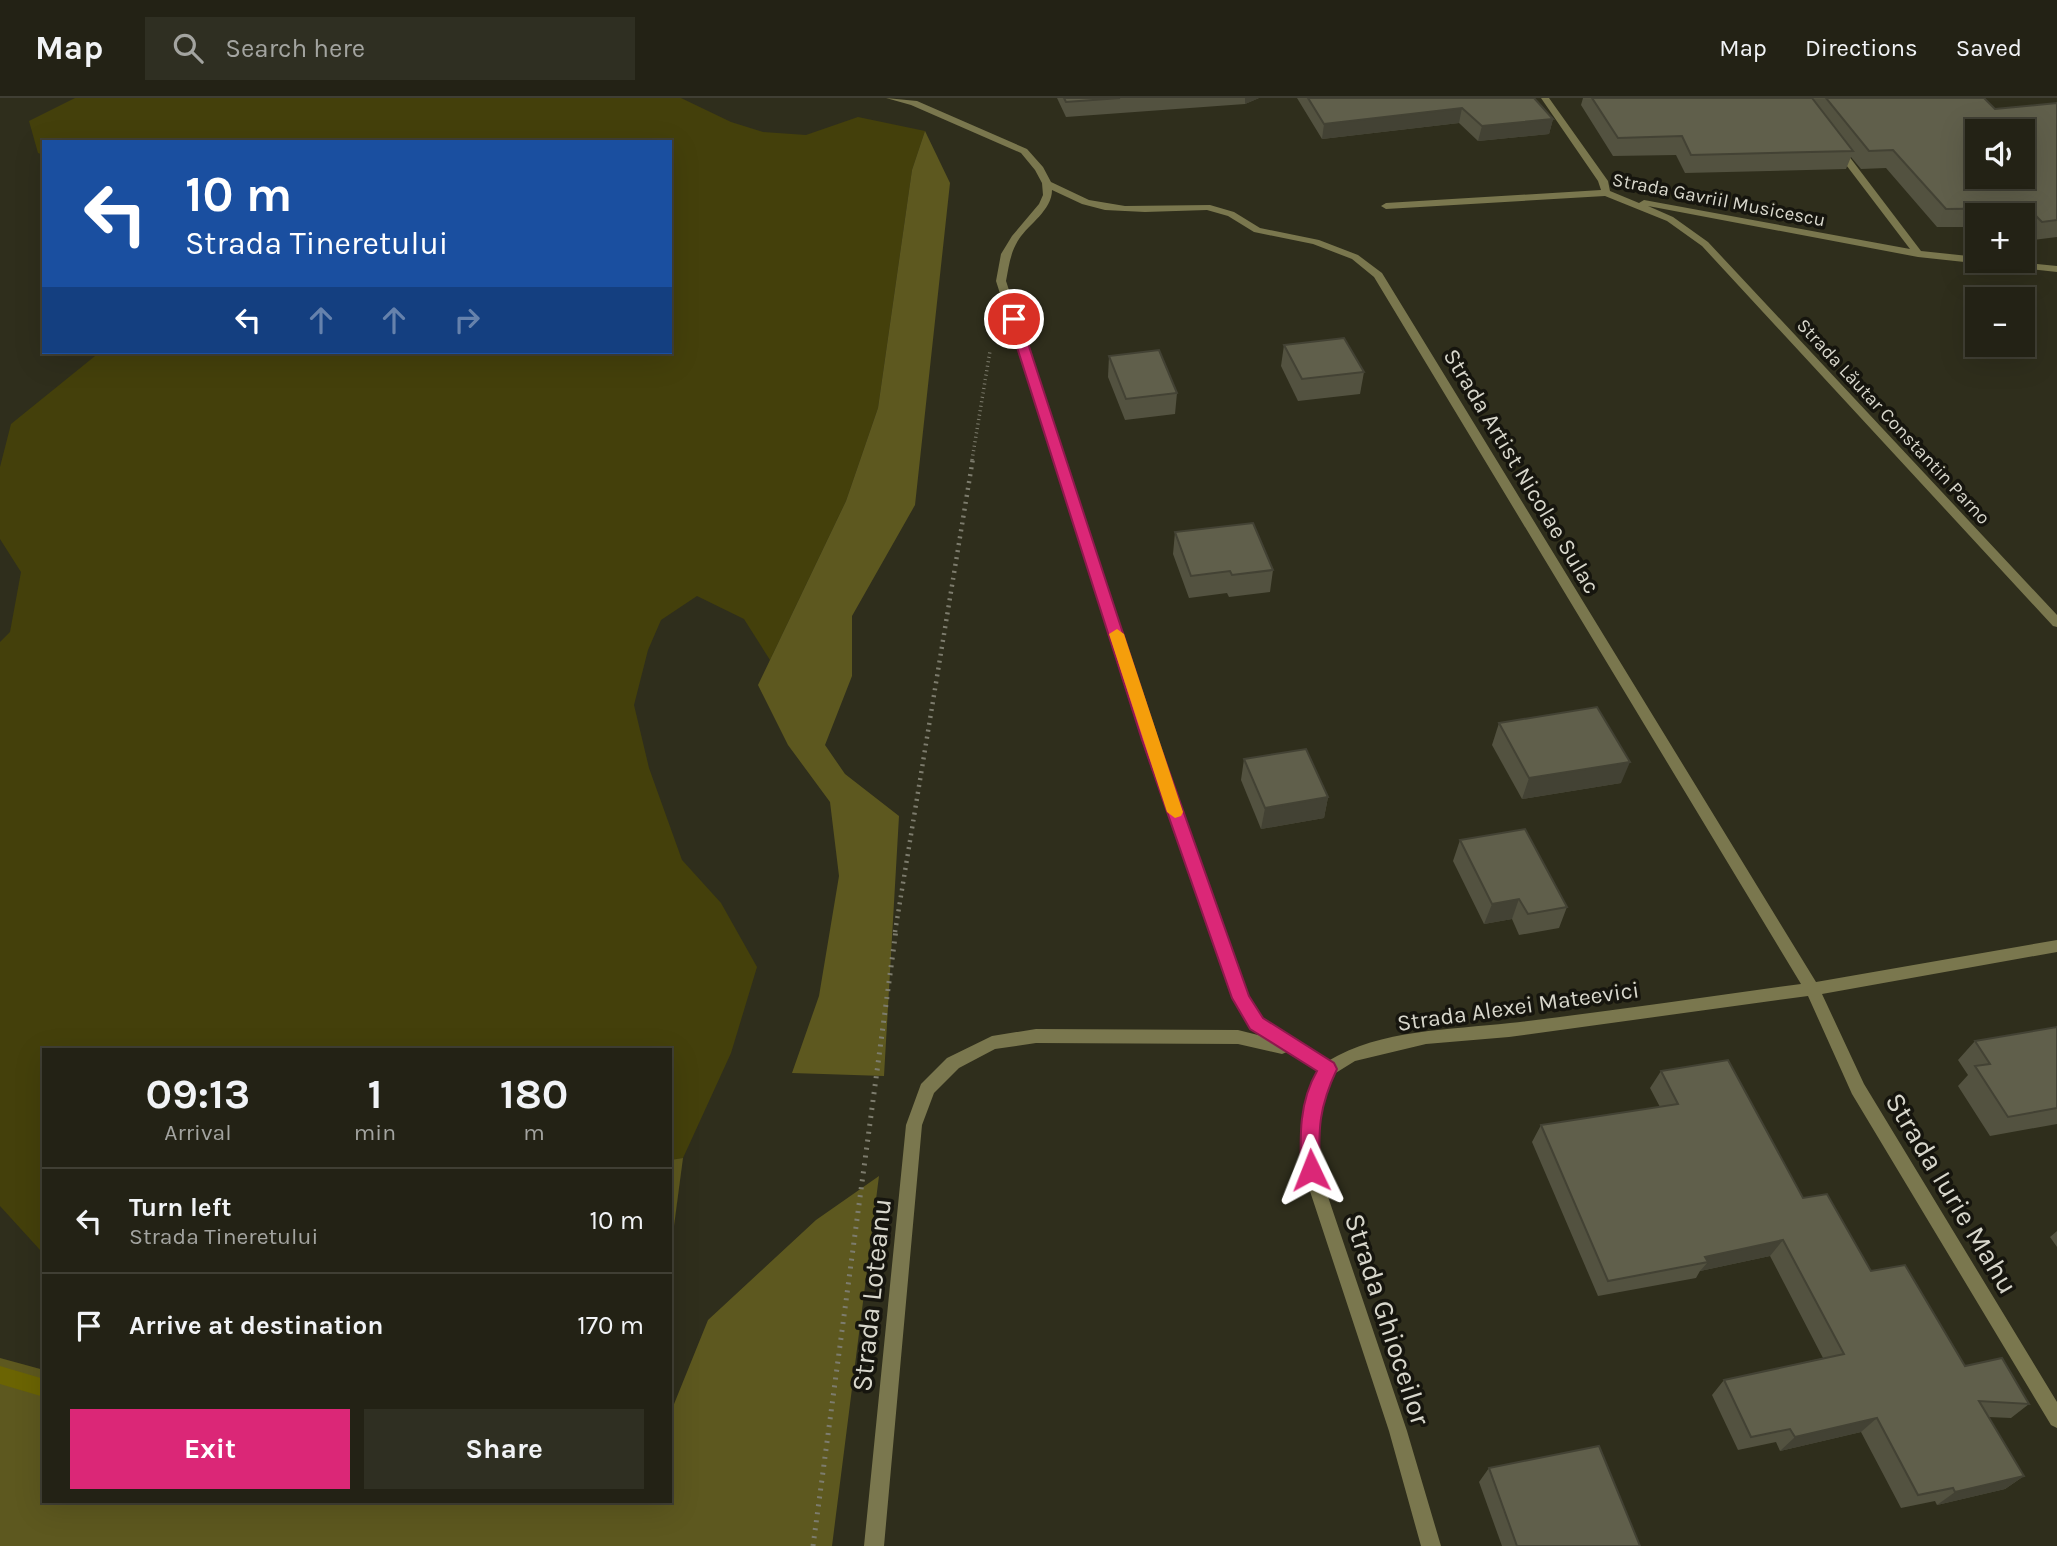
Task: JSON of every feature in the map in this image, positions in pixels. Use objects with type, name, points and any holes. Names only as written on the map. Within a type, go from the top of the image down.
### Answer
[{"type":"street","points":[[890,98],[911,101],[1024,151],[1037,164],[1049,184],[1049,195],[1045,204],[1006,254],[1001,281],[1150,740],[1241,998],[1256,1024],[1328,1069]]},
{"type":"street","points":[[1545,98],[1603,181],[1606,193]]},
{"type":"street","points":[[1836,144],[1918,254]]},
{"type":"street","name":"Strada Artist Nicolae Sulac","points":[[1049,184],[1066,197],[1107,209],[1207,206],[1219,209],[1257,230],[1316,242],[1355,257],[1378,275],[1812,989]]},
{"type":"street","name":"Strada Gavriil Musicescu","points":[[1386,206],[1606,193],[1632,201],[1800,234],[1918,254],[2057,269]]},
{"type":"street","name":"Strada Lăutar Constantin Parno","points":[[1606,193],[1670,219],[1705,244],[2057,623]]},
{"type":"street","name":"Strada Alexei Mateevici","points":[[1328,1069],[1351,1055],[1426,1038],[1509,1030],[1812,989],[2057,946]]},
{"type":"street","name":"Strada Iurie Mahu","points":[[1812,989],[1858,1088],[2057,1419]]},
{"type":"street","name":"Strada Loteanu","points":[[874,1546],[914,1125],[927,1089],[953,1063],[992,1043],[1036,1037],[1238,1037],[1275,1044],[1328,1069]]},
{"type":"street","name":"Strada Ghioceilor","points":[[1328,1069],[1317,1087],[1309,1129],[1311,1170],[1398,1431],[1431,1546]]},
{"type":"path","points":[[813,1546],[888,977],[990,349]]},
{"type":"shaded area","points":[[75,98],[681,98],[731,122],[763,132],[806,135],[858,117],[925,131],[912,170],[878,408],[846,501],[770,660],[744,619],[697,596],[661,620],[648,650],[634,705],[649,768],[682,860],[721,903],[757,967],[731,1053],[683,1158],[672,1160],[672,1048],[42,1048],[42,1251],[0,1206],[0,642],[10,632],[21,572],[0,539],[0,467],[11,424],[98,354],[672,354],[672,140],[42,140],[42,154],[38,153],[29,121]]},
{"type":"shaded area","points":[[925,131],[950,183],[915,505],[852,616],[852,676],[825,745],[845,774],[899,816],[884,1076],[792,1073],[819,996],[839,876],[830,802],[788,745],[758,685],[846,501],[878,408],[912,170]]},
{"type":"shaded area","points":[[683,1158],[672,1241],[672,1160]]},
{"type":"shaded area","points":[[879,1176],[832,1546],[0,1546],[0,1358],[42,1369],[42,1503],[672,1503],[672,1409],[708,1320],[816,1220]]},
{"type":"building","points":[[1064,98],[1120,98],[1066,102]]},
{"type":"building","points":[[1308,98],[1534,98],[1553,119],[1482,126],[1462,108],[1324,124]]},
{"type":"building","points":[[1592,98],[1812,98],[1853,151],[1691,155],[1682,136],[1618,138]]},
{"type":"building","points":[[1826,98],[1984,98],[1995,109],[2057,103],[2057,220],[2042,222],[2035,215],[2035,203],[1965,203],[1965,209],[1946,209],[1893,150],[1869,151]]},
{"type":"building","points":[[1344,338],[1364,372],[1302,379],[1284,345]]},
{"type":"building","points":[[1159,350],[1177,393],[1126,399],[1109,356]]},
{"type":"building","points":[[1253,523],[1273,570],[1232,575],[1230,571],[1191,576],[1175,532]]},
{"type":"building","points":[[1597,707],[1630,762],[1529,778],[1499,723]]},
{"type":"building","points":[[1306,749],[1328,797],[1265,808],[1244,759]]},
{"type":"building","points":[[1525,829],[1567,907],[1528,914],[1519,899],[1492,904],[1460,840]]},
{"type":"building","points":[[2057,1027],[2057,1108],[2008,1117],[1975,1066],[1990,1064],[1975,1041]]},
{"type":"building","points":[[1728,1060],[1803,1198],[1827,1194],[1871,1271],[1905,1265],[1965,1366],[2002,1358],[2029,1404],[1979,1401],[2024,1476],[1955,1492],[1953,1488],[1918,1495],[1877,1418],[1795,1437],[1790,1429],[1751,1437],[1724,1380],[1844,1354],[1783,1240],[1705,1257],[1708,1262],[1608,1281],[1541,1125],[1678,1104],[1661,1071]]},
{"type":"building","points":[[1599,1446],[1640,1546],[1517,1546],[1489,1468]]},
{"type":"waterway","points":[[0,1375],[42,1387]]},
{"type":"slow traffic","points":[[1117,634],[1175,812]]},
{"type":"route","points":[[1014,319],[1150,740],[1241,998],[1256,1024],[1328,1069],[1317,1087],[1309,1129],[1311,1170]]}]
